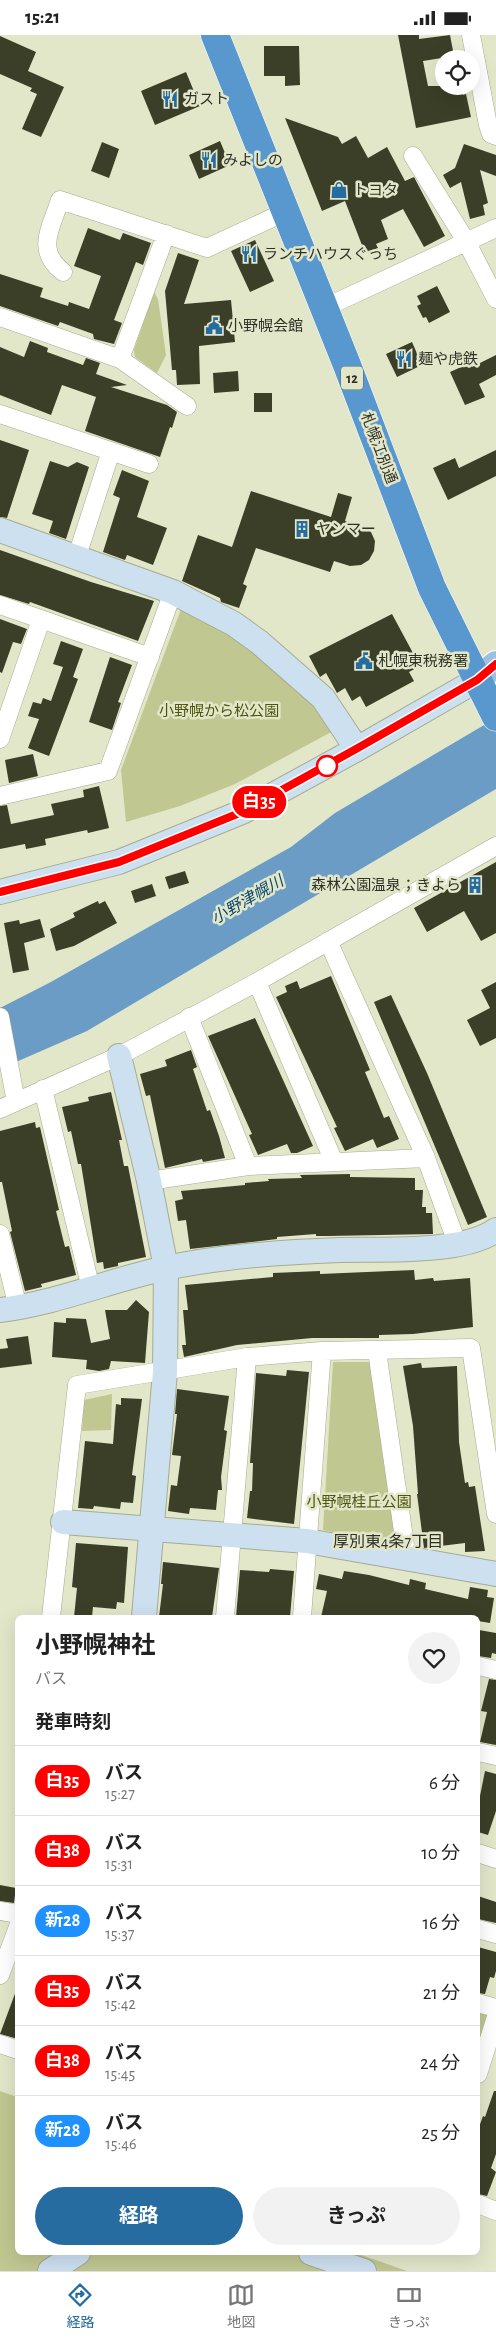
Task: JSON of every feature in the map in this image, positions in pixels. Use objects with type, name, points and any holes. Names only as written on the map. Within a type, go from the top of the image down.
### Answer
[{"type":"highway","name":"札幌江別通","points":[[215,35],[324,308],[432,589],[490,672],[496,717]]},
{"type":"street","points":[[471,35],[488,125],[491,134],[496,136]]},
{"type":"street","points":[[413,156],[466,241],[496,299]]},
{"type":"street","points":[[63,272],[50,259],[46,241],[60,200],[207,248],[285,212]]},
{"type":"street","points":[[324,308],[496,228]]},
{"type":"street","points":[[120,359],[166,234]]},
{"type":"street","points":[[0,317],[120,359],[187,406]]},
{"type":"street","points":[[0,414],[149,464]]},
{"type":"street","points":[[77,556],[110,451]]},
{"type":"street","points":[[0,530],[77,556],[173,592],[234,624],[290,669],[323,699],[356,749]]},
{"type":"street","points":[[0,796],[108,771],[173,592]]},
{"type":"street","points":[[0,605],[150,657]]},
{"type":"street","points":[[0,739],[40,620]]},
{"type":"street","points":[[0,892],[128,858],[242,812],[490,672]]},
{"type":"street","points":[[0,1109],[120,1056],[189,1017],[257,982],[496,846]]},
{"type":"street","points":[[328,941],[426,1159],[458,1246]]},
{"type":"street","points":[[257,982],[334,1162]]},
{"type":"street","points":[[0,1017],[16,1102]]},
{"type":"street","points":[[189,1017],[248,1166]]},
{"type":"street","points":[[120,1056],[149,1181],[166,1268],[164,1372],[144,1615]]},
{"type":"street","points":[[43,1089],[91,1289]]},
{"type":"street","points":[[149,1181],[248,1166],[426,1159]]},
{"type":"street","points":[[0,1234],[9,1309],[166,1268],[276,1253],[458,1246],[487,1237],[496,1230]]},
{"type":"street","points":[[51,1615],[77,1385],[247,1357],[322,1351],[471,1348],[489,1423],[496,1514]]},
{"type":"street","points":[[302,1615],[322,1351]]},
{"type":"street","points":[[377,1351],[407,1559]]},
{"type":"street","points":[[225,1615],[247,1357]]},
{"type":"street","points":[[63,1522],[150,1527],[307,1541],[496,1574]]},
{"type":"street","points":[[480,1666],[496,1669]]},
{"type":"street","points":[[480,1752],[496,1756]]},
{"type":"street","points":[[480,1854],[496,1859]]},
{"type":"street","points":[[0,1911],[15,1914]]},
{"type":"street","points":[[480,1930],[496,1934]]},
{"type":"street","points":[[0,1975],[15,1935]]},
{"type":"street","points":[[480,2004],[496,2008]]},
{"type":"street","points":[[480,2068],[496,2017]]},
{"type":"street","points":[[0,2044],[15,2049]]},
{"type":"street","points":[[480,2205],[496,2211]]},
{"type":"street","points":[[50,2271],[75,2255]]},
{"type":"street","points":[[317,2255],[364,2271]]},
{"type":"green space","points":[[154,292],[158,299],[166,355],[157,373],[135,357],[134,350]]},
{"type":"green space","name":"小野幌から松公園","points":[[181,609],[234,631],[317,706],[333,731],[235,784],[180,806],[126,822],[121,770]]},
{"type":"green space","name":"小野幌桂丘公園","points":[[333,1362],[373,1362],[399,1545],[323,1530]]},
{"type":"green space","points":[[112,1394],[111,1430],[82,1431],[84,1400]]},
{"type":"green space","points":[[480,2013],[487,2015],[480,2041]]},
{"type":"green space","points":[[0,2091],[15,2096],[15,2255],[362,2255],[407,2271],[0,2271]]},
{"type":"water","name":"小野津幌川","points":[[496,718],[496,789],[87,1031],[0,1069],[0,1008],[49,983],[291,847],[335,813]]},
{"type":"building","points":[[398,35],[419,35],[419,39],[450,35],[453,50],[435,50],[435,59],[423,61],[428,86],[435,86],[435,95],[466,95],[471,117],[416,128]]},
{"type":"building","points":[[0,36],[36,52],[28,71],[64,87],[41,137],[22,129],[37,94],[30,91],[32,88],[0,74]]},
{"type":"building","points":[[264,46],[299,46],[300,85],[285,86],[285,76],[264,76]]},
{"type":"building","name":"ガスト","points":[[186,72],[200,106],[155,125],[141,91]]},
{"type":"building","points":[[285,118],[338,137],[342,144],[356,136],[368,158],[387,147],[405,181],[414,177],[445,236],[424,247],[403,209],[381,220],[388,239],[376,244],[378,248],[365,253],[345,201],[322,211]]},
{"type":"building","points":[[220,141],[230,165],[199,179],[189,155]]},
{"type":"building","points":[[102,142],[119,149],[109,178],[91,171]]},
{"type":"building","points":[[464,144],[496,155],[496,176],[480,170],[488,203],[483,205],[485,215],[470,219],[461,182],[450,188],[443,175],[455,168]]},
{"type":"building","points":[[88,228],[120,240],[123,233],[151,243],[143,265],[136,262],[114,320],[122,323],[114,344],[94,339],[93,334],[60,322],[58,326],[0,306],[0,274],[43,288],[40,297],[68,306],[69,302],[89,309],[101,276],[74,266]]},
{"type":"building","points":[[255,240],[274,281],[250,292],[231,251]]},
{"type":"building","points":[[178,253],[199,260],[184,304],[231,300],[235,342],[199,346],[200,384],[177,385],[176,370],[172,370],[165,291]]},
{"type":"building","points":[[437,286],[450,312],[429,323],[426,317],[423,318],[417,306],[421,304],[417,296]]},
{"type":"building","points":[[30,341],[48,348],[47,352],[83,365],[86,358],[100,363],[96,374],[127,385],[111,387],[167,405],[177,412],[160,457],[85,431],[96,397],[62,385],[51,415],[0,395],[0,347],[24,357]]},
{"type":"building","name":"麺や虎鉄","points":[[412,342],[422,365],[397,377],[386,354]]},
{"type":"building","points":[[496,355],[496,375],[479,384],[485,397],[465,405],[450,372],[470,363],[472,367]]},
{"type":"building","points":[[238,371],[239,391],[214,393],[213,373]]},
{"type":"building","points":[[254,393],[272,393],[272,412],[254,412]]},
{"type":"building","points":[[0,440],[29,450],[7,518],[0,517]]},
{"type":"building","points":[[496,450],[496,476],[448,500],[433,468],[455,458],[459,468]]},
{"type":"building","points":[[50,461],[68,467],[77,462],[89,467],[66,539],[49,533],[53,521],[32,514]]},
{"type":"building","points":[[122,470],[149,481],[137,517],[167,528],[153,565],[127,555],[125,560],[103,552],[120,498],[113,495]]},
{"type":"building","name":"ヤンマー","points":[[251,491],[331,517],[338,493],[352,497],[345,521],[363,526],[371,532],[375,541],[374,551],[369,560],[361,565],[350,566],[334,561],[330,572],[256,548],[243,584],[247,586],[239,608],[221,602],[220,598],[182,581],[198,535],[232,547]]},
{"type":"building","points":[[0,550],[91,582],[154,601],[138,641],[30,602],[29,604],[0,595]]},
{"type":"building","name":"札幌東税務署","points":[[392,614],[420,666],[409,672],[414,681],[366,707],[360,696],[352,701],[345,688],[337,693],[326,673],[320,677],[309,656]]},
{"type":"building","points":[[0,619],[27,629],[21,644],[13,642],[2,673],[0,672]]},
{"type":"building","points":[[61,641],[83,649],[73,677],[78,679],[49,756],[28,748],[39,719],[28,716],[33,702],[41,704],[43,698],[51,701],[63,667],[53,664]]},
{"type":"building","points":[[110,657],[132,665],[118,702],[121,703],[112,730],[89,722]]},
{"type":"building","points":[[33,754],[38,776],[9,783],[5,760]]},
{"type":"building","points":[[99,786],[109,828],[88,833],[87,830],[45,839],[46,845],[26,849],[25,844],[0,849],[0,806],[7,805],[11,824],[54,815],[51,804],[84,797],[83,790]]},
{"type":"building","name":"森林公園温泉；きよら","points":[[496,862],[496,933],[481,941],[464,911],[427,932],[414,908]]},
{"type":"building","points":[[185,871],[189,883],[169,889],[165,877]]},
{"type":"building","points":[[152,884],[156,896],[135,903],[131,891]]},
{"type":"building","points":[[98,901],[99,904],[105,901],[117,923],[74,946],[56,951],[50,929],[75,917],[73,913]]},
{"type":"building","points":[[40,919],[45,937],[24,943],[29,970],[13,973],[4,923],[19,920],[20,924]]},
{"type":"building","points":[[331,976],[370,1070],[365,1072],[384,1118],[389,1116],[399,1139],[377,1148],[373,1139],[345,1151],[334,1128],[337,1127],[276,997],[287,992],[285,986],[297,981],[300,989]]},
{"type":"building","points":[[496,982],[496,1038],[480,1046],[467,1020],[490,1008],[481,990]]},
{"type":"building","points":[[391,995],[427,1073],[487,1217],[468,1225],[374,1002]]},
{"type":"building","points":[[255,1018],[313,1146],[297,1153],[291,1153],[287,1144],[258,1155],[249,1135],[252,1134],[208,1036]]},
{"type":"building","points":[[191,1050],[197,1067],[193,1069],[207,1111],[210,1110],[225,1158],[203,1162],[202,1159],[165,1168],[150,1095],[146,1096],[140,1074],[167,1066],[165,1060]]},
{"type":"building","points":[[111,1092],[122,1140],[119,1140],[124,1166],[128,1166],[146,1257],[118,1263],[118,1266],[104,1269],[103,1262],[97,1263],[81,1164],[78,1164],[71,1131],[68,1132],[62,1107],[89,1101],[88,1097]]},
{"type":"building","points":[[35,1122],[36,1128],[40,1127],[59,1210],[56,1211],[65,1247],[69,1246],[76,1275],[41,1284],[42,1287],[25,1291],[10,1232],[12,1231],[2,1182],[0,1182],[0,1131]]},
{"type":"building","points":[[350,1174],[350,1177],[415,1178],[415,1190],[423,1190],[422,1207],[426,1207],[426,1213],[432,1213],[433,1234],[316,1236],[316,1234],[277,1237],[277,1239],[190,1249],[186,1220],[178,1221],[175,1201],[183,1199],[181,1191],[245,1185],[245,1183],[269,1181],[268,1179],[302,1178],[300,1175]]},
{"type":"building","points":[[414,1270],[415,1280],[433,1278],[434,1281],[470,1278],[473,1327],[413,1334],[379,1335],[379,1338],[312,1338],[237,1345],[184,1357],[182,1345],[186,1345],[183,1310],[188,1310],[185,1285],[273,1277],[273,1273],[320,1271],[320,1274]]},
{"type":"building","points":[[136,1300],[149,1312],[145,1363],[111,1361],[109,1369],[99,1371],[86,1369],[87,1360],[52,1357],[54,1322],[66,1323],[66,1318],[86,1319],[91,1343],[110,1339],[105,1310],[127,1310]]},
{"type":"building","points":[[28,1336],[32,1364],[0,1368],[0,1349],[8,1348],[6,1339]]},
{"type":"building","points":[[421,1363],[422,1368],[457,1366],[459,1442],[465,1483],[468,1482],[469,1487],[475,1486],[485,1551],[465,1552],[465,1543],[424,1548],[417,1494],[413,1426],[403,1366]]},
{"type":"building","points":[[287,1370],[309,1372],[294,1524],[247,1518],[250,1491],[252,1491],[253,1463],[250,1463],[256,1373],[286,1376]]},
{"type":"building","points":[[177,1389],[229,1396],[224,1430],[227,1431],[221,1477],[222,1490],[218,1490],[216,1510],[190,1508],[189,1514],[168,1511],[171,1485],[177,1486],[181,1456],[172,1455],[177,1414],[175,1414]]},
{"type":"building","points":[[121,1398],[142,1399],[132,1475],[136,1476],[133,1503],[121,1502],[120,1509],[94,1506],[93,1509],[78,1508],[85,1441],[113,1444],[116,1404],[121,1405]]},
{"type":"building","points":[[76,1543],[128,1547],[124,1603],[117,1602],[116,1609],[93,1607],[92,1615],[74,1615],[77,1588],[72,1587]]},
{"type":"building","points":[[163,1562],[219,1568],[212,1615],[159,1615],[163,1584],[161,1584]]},
{"type":"building","points":[[270,1569],[294,1571],[290,1615],[236,1615],[240,1570],[269,1572]]},
{"type":"building","points":[[344,1571],[409,1585],[410,1579],[426,1583],[425,1589],[468,1599],[470,1587],[488,1590],[487,1597],[494,1598],[490,1623],[480,1621],[480,1615],[321,1615],[327,1591],[316,1589],[319,1574],[342,1579]]},
{"type":"building","points":[[480,1630],[496,1633],[496,1654],[492,1653],[491,1658],[480,1656]]},
{"type":"building","points":[[489,1679],[496,1680],[496,1745],[480,1742],[487,1712],[481,1711]]},
{"type":"building","points":[[485,1771],[496,1774],[496,1811],[488,1835],[480,1833],[480,1796]]},
{"type":"building","points":[[0,1885],[15,1888],[14,1903],[0,1901]]},
{"type":"building","points":[[480,1897],[496,1902],[496,1923],[480,1919]]},
{"type":"building","points":[[480,1948],[496,1952],[496,1971],[494,1978],[490,1977],[485,1994],[480,1993]]},
{"type":"building","points":[[15,1994],[15,2038],[0,2034]]},
{"type":"building","points":[[494,2091],[496,2091],[496,2154],[491,2168],[496,2172],[487,2196],[480,2194],[480,2124],[483,2116],[485,2117]]},
{"type":"bus line","name":"白35","points":[[0,892],[119,862],[242,812],[477,680],[496,664]]},
{"type":"place","name":"ガスト","points":[[170,99]]},
{"type":"place","name":"みよしの","points":[[209,160]]},
{"type":"place","name":"トヨタ","points":[[339,190]]},
{"type":"place","name":"ランチハウスぐっち","points":[[249,254]]},
{"type":"place","name":"小野幌会館","points":[[214,326]]},
{"type":"place","name":"麺や虎鉄","points":[[404,359]]},
{"type":"place","name":"ヤンマー","points":[[302,529]]},
{"type":"place","name":"札幌東税務署","points":[[364,661]]},
{"type":"place","name":"森林公園温泉；きよら","points":[[475,885]]},
{"type":"district","name":"厚別東4条7丁目","points":[[388,1541]]}]
